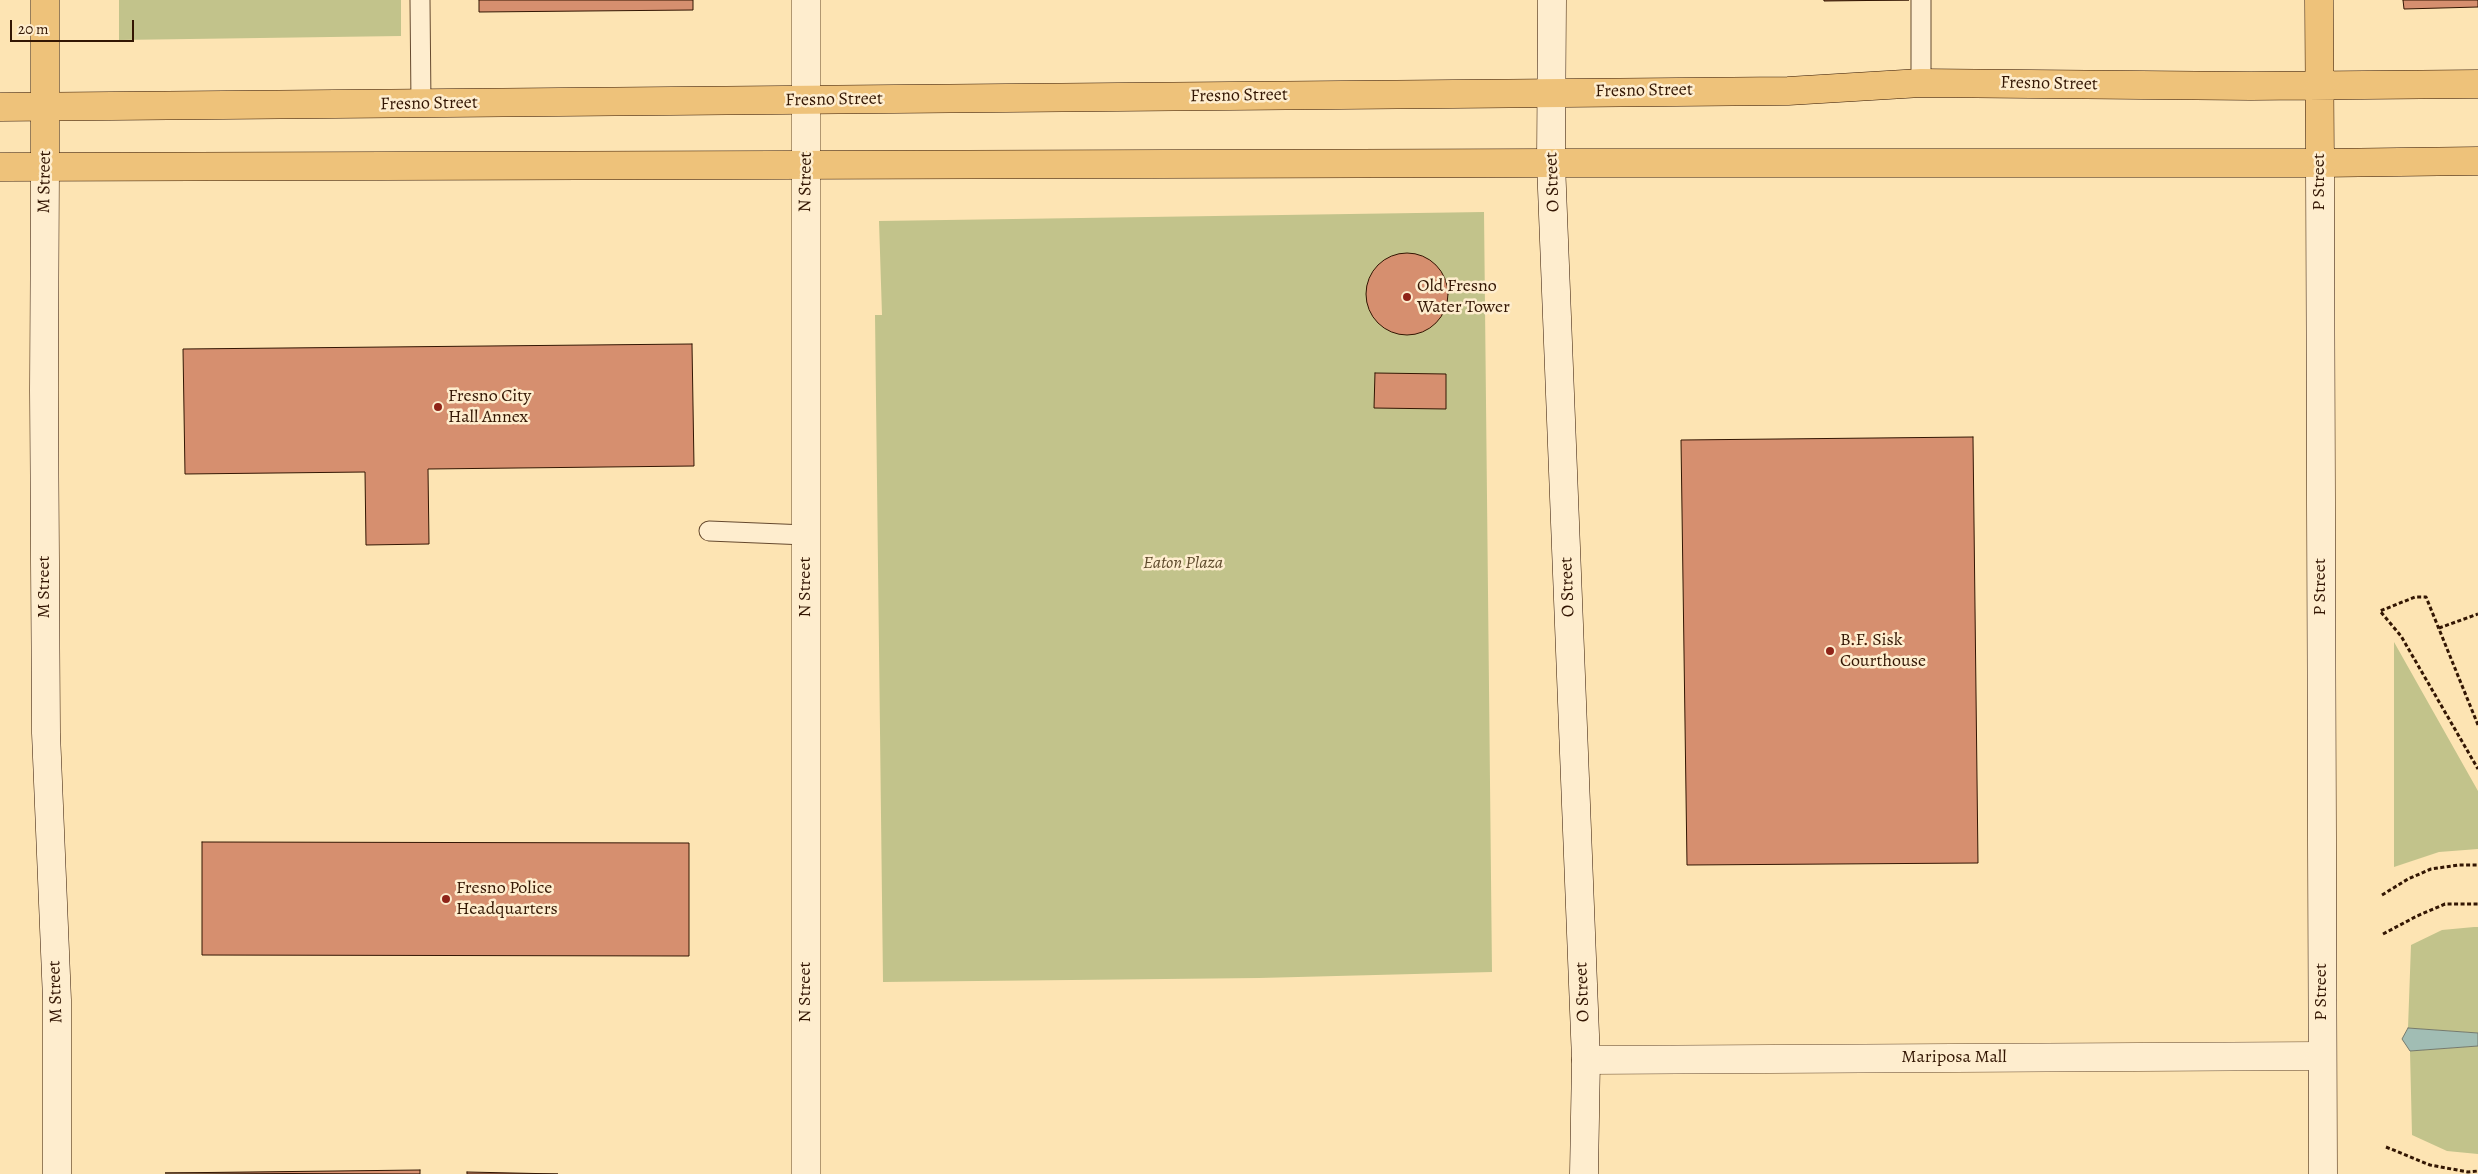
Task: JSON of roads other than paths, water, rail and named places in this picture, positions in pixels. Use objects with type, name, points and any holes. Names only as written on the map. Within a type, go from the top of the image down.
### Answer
[{"type":"main road","name":"M Street","points":[[45,0],[44,437],[46,723],[56,1000],[57,1174]]},
{"type":"main road","name":"N Street","points":[[806,0],[806,1174]]},
{"type":"main road","name":"O Street","points":[[1552,0],[1551,163],[1586,1060],[1584,1174]]},
{"type":"main road","name":"P Street","points":[[2319,0],[2322,1174]]},
{"type":"main road","name":"Fresno Street","points":[[0,107],[1788,91],[1921,83],[2319,86],[2478,84]]},
{"type":"main road","points":[[0,167],[2320,163],[2478,161]]},
{"type":"main road","name":"Mariposa Mall","points":[[1586,1060],[2322,1056]]},
{"type":"lane","points":[[420,0],[421,104]]},
{"type":"lane","points":[[1921,0],[1921,83]]},
{"type":"lane","points":[[710,531],[806,535]]},
{"type":"water","points":[[2408,1028],[2478,1033],[2478,1046],[2410,1051],[2402,1039]]},
{"type":"place","name":"Old Fresno Water Tower","points":[[1407,297]]},
{"type":"place","name":"Fresno City Hall Annex","points":[[438,407]]},
{"type":"place","name":"B.F. Sisk Courthouse","points":[[1830,651]]},
{"type":"place","name":"Fresno Police Headquarters","points":[[446,899]]},
{"type":"park label","name":"Eaton Plaza","points":[[1183,564]]}]
